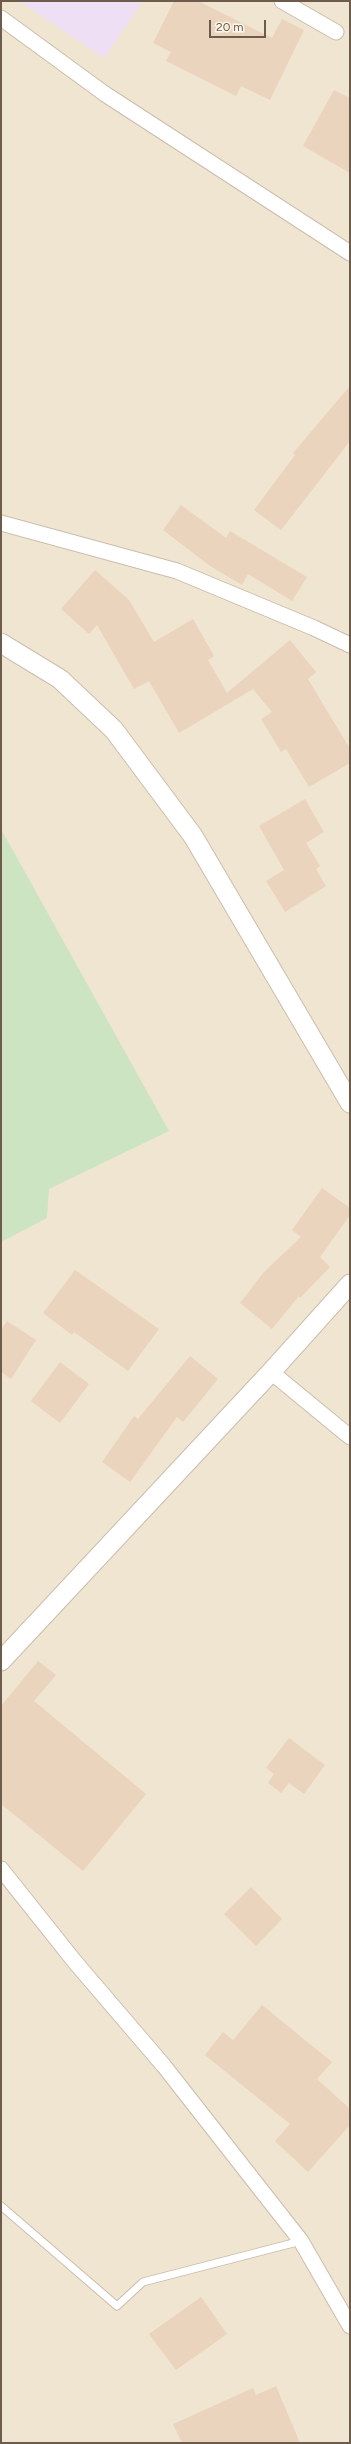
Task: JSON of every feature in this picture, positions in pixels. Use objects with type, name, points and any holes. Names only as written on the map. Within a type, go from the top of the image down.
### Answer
[{"type":"street","points":[[282,1],[336,32]]},
{"type":"street","points":[[1,18],[105,94],[350,253]]},
{"type":"street","points":[[1,523],[177,571],[314,628],[350,645]]},
{"type":"street","points":[[1,643],[60,679],[114,730],[194,836],[350,1103]]},
{"type":"street","points":[[1,1662],[271,1372],[350,1284]]},
{"type":"street","points":[[271,1372],[350,1437]]},
{"type":"street","points":[[1,1869],[75,1962],[164,2066],[301,2241],[350,2326]]},
{"type":"lane","points":[[1,2206],[117,2306],[143,2282],[301,2241]]},
{"type":"shaded area","points":[[1,1],[350,1],[350,2443],[1,2443]]},
{"type":"shaded area","points":[[19,1],[143,1],[104,58]]},
{"type":"green space","points":[[1,829],[169,1131],[49,1189],[47,1218],[1,1242]]},
{"type":"building","points":[[174,1],[198,1],[272,38],[282,19],[304,30],[270,100],[241,86],[236,96],[166,61],[171,52],[153,43]]},
{"type":"building","points":[[334,90],[350,98],[350,173],[303,146]]},
{"type":"building","points":[[350,386],[350,441],[281,530],[254,510],[295,455],[293,453]]},
{"type":"building","points":[[181,505],[226,538],[230,531],[307,577],[292,601],[248,574],[242,585],[210,566],[163,530]]},
{"type":"building","points":[[95,570],[129,600],[154,642],[193,619],[214,656],[208,660],[227,693],[290,640],[316,672],[308,679],[350,749],[350,763],[309,787],[286,749],[281,752],[261,719],[272,712],[253,689],[179,733],[149,681],[134,689],[97,625],[89,634],[61,609]]},
{"type":"building","points":[[305,799],[324,832],[306,843],[320,866],[316,869],[326,886],[285,912],[266,881],[284,870],[259,826]]},
{"type":"building","points":[[322,1188],[350,1208],[350,1215],[320,1257],[330,1267],[300,1298],[299,1296],[272,1329],[240,1303],[264,1272],[301,1237],[292,1230]]},
{"type":"building","points":[[75,1270],[159,1329],[128,1371],[74,1332],[72,1335],[43,1313]]},
{"type":"building","points":[[7,1321],[36,1340],[11,1379],[1,1372],[1,1330]]},
{"type":"building","points":[[190,1356],[218,1379],[183,1422],[177,1417],[130,1482],[102,1462],[134,1416],[138,1419]]},
{"type":"building","points":[[60,1362],[89,1384],[60,1423],[31,1401]]},
{"type":"building","points":[[38,1661],[56,1675],[34,1701],[146,1794],[83,1871],[1,1804],[1,1706]]},
{"type":"building","points":[[289,1738],[325,1765],[304,1794],[289,1783],[281,1793],[268,1783],[274,1774],[266,1768]]},
{"type":"building","points":[[251,1887],[282,1919],[256,1946],[224,1914]]},
{"type":"building","points":[[262,2005],[332,2062],[317,2079],[350,2109],[350,2125],[308,2172],[275,2141],[290,2124],[205,2055],[223,2032],[233,2040]]},
{"type":"building","points":[[201,2297],[227,2334],[176,2370],[149,2334]]},
{"type":"building","points":[[276,2386],[300,2443],[182,2443],[173,2424],[253,2388],[256,2395]]}]
